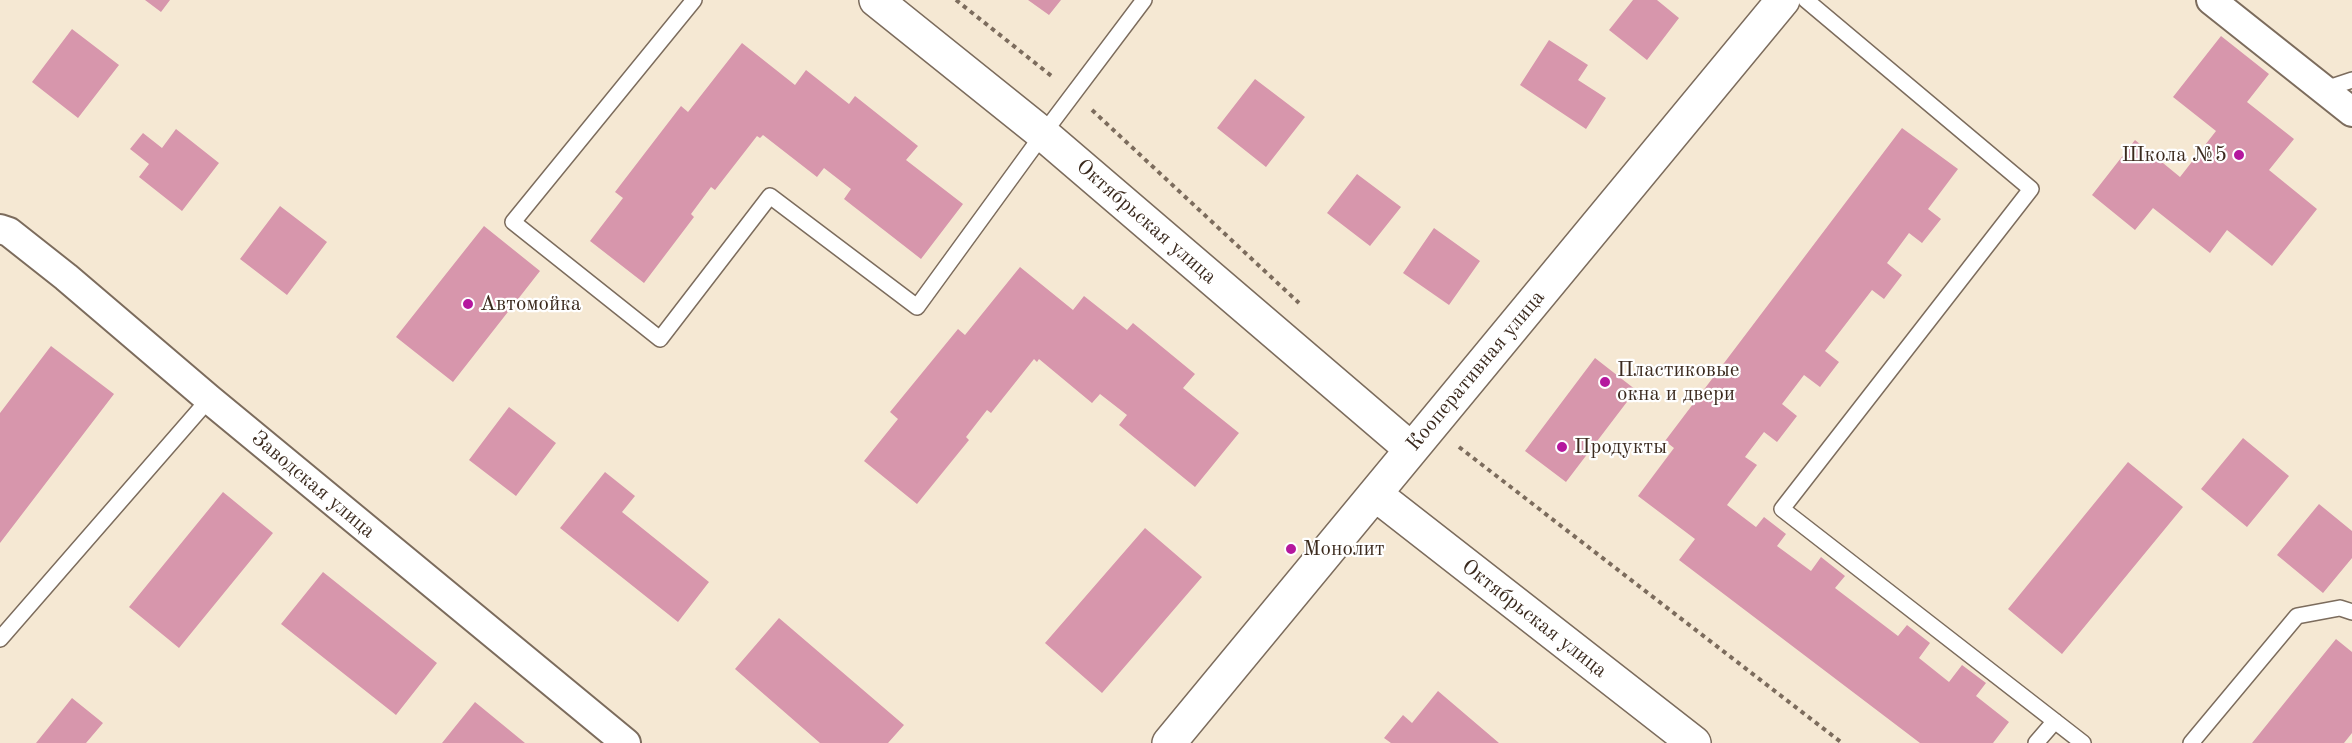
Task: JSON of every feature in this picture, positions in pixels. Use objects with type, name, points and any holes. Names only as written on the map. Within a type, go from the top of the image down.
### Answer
[{"type":"street","name":"Октябрьская улица","points":[[876,0],[1421,437]]},
{"type":"street","name":"Кооперативная улица","points":[[1168,743],[1783,0]]},
{"type":"street","points":[[2211,0],[2352,112]]},
{"type":"street","name":"Заводская улица","points":[[0,229],[9,232],[66,277],[209,399],[626,743]]},
{"type":"street","name":"Октябрьская улица","points":[[1375,494],[1694,743]]},
{"type":"lane","points":[[694,0],[513,222],[660,339],[770,196],[917,307],[1144,0]]},
{"type":"lane","points":[[1806,0],[2031,189],[1782,509],[2083,743]]},
{"type":"lane","points":[[2322,90],[2352,80]]},
{"type":"lane","points":[[0,639],[209,399]]},
{"type":"lane","points":[[2191,743],[2297,616],[2340,608],[2352,612]]},
{"type":"lane","points":[[2036,743],[2055,721]]},
{"type":"path","points":[[956,0],[1074,94],[1300,304]]},
{"type":"path","points":[[1421,437],[1842,743]]},
{"type":"building","points":[[145,0],[170,0],[161,12]]},
{"type":"building","points":[[1028,0],[1061,0],[1049,15]]},
{"type":"building","points":[[1633,0],[1657,0],[1679,18],[1647,60],[1609,30]]},
{"type":"building","points":[[72,29],[119,65],[78,118],[32,82]]},
{"type":"building","name":"Школа №5","points":[[2221,36],[2269,74],[2247,102],[2294,139],[2269,170],[2317,209],[2272,266],[2227,230],[2210,253],[2153,208],[2135,230],[2092,195],[2135,140],[2180,177],[2216,131],[2173,97]]},
{"type":"building","points":[[1549,40],[1588,65],[1578,80],[1606,98],[1586,129],[1520,85]]},
{"type":"building","points":[[742,43],[795,85],[806,70],[849,104],[855,96],[918,146],[906,160],[963,204],[921,259],[844,199],[851,189],[824,168],[817,177],[763,135],[760,138],[757,136],[715,190],[711,187],[691,214],[694,217],[644,283],[590,241],[623,198],[615,192],[681,106],[688,112]]},
{"type":"building","points":[[1255,79],[1305,117],[1266,167],[1217,128]]},
{"type":"building","points":[[1902,128],[1958,169],[1928,209],[1941,219],[1922,243],[1909,233],[1887,263],[1902,275],[1884,299],[1872,290],[1825,351],[1839,362],[1820,387],[1804,375],[1782,404],[1797,416],[1777,442],[1764,432],[1745,457],[1757,465],[1727,505],[1756,527],[1764,517],[1786,534],[1777,546],[1811,571],[1821,557],[1845,576],[1835,588],[1898,636],[1907,625],[1930,643],[1919,658],[1949,682],[1962,665],[1986,683],[1976,696],[2009,722],[1993,743],[1920,743],[1679,560],[1695,539],[1638,496],[1674,448],[1665,441]]},
{"type":"building","points":[[176,129],[219,163],[182,211],[139,177],[149,164],[130,149],[143,133],[162,148]]},
{"type":"building","points":[[1357,174],[1401,207],[1370,246],[1327,213]]},
{"type":"building","points":[[280,206],[327,242],[287,295],[240,259]]},
{"type":"building","name":"Автомойка","points":[[484,226],[540,271],[453,382],[396,337]]},
{"type":"building","points":[[1434,228],[1480,261],[1449,305],[1403,273]]},
{"type":"building","points":[[1020,267],[1073,310],[1084,296],[1127,330],[1133,323],[1195,374],[1183,388],[1239,433],[1195,487],[1119,425],[1127,415],[1100,394],[1092,403],[1039,359],[1037,362],[1034,359],[991,413],[987,410],[966,437],[969,440],[917,504],[864,461],[898,419],[890,412],[958,329],[965,335]]},
{"type":"building","points":[[51,346],[114,394],[0,543],[0,413]]},
{"type":"building","points":[[1595,358],[1636,390],[1566,482],[1525,451]]},
{"type":"building","points":[[509,407],[556,443],[516,496],[469,460]]},
{"type":"building","points":[[2243,438],[2289,476],[2247,527],[2201,489]]},
{"type":"building","points":[[2128,462],[2183,507],[2062,654],[2008,609]]},
{"type":"building","points":[[605,472],[635,496],[622,512],[709,582],[678,622],[560,528]]},
{"type":"building","points":[[223,492],[273,533],[179,648],[129,607]]},
{"type":"building","points":[[2319,504],[2352,531],[2352,558],[2323,593],[2277,555]]},
{"type":"building","points":[[1145,528],[1202,577],[1102,693],[1045,643]]},
{"type":"building","points":[[323,572],[437,663],[396,715],[281,624]]},
{"type":"building","points":[[779,618],[904,725],[888,743],[820,743],[735,669]]},
{"type":"building","points":[[2336,639],[2352,652],[2352,733],[2344,743],[2252,743]]},
{"type":"building","points":[[1438,691],[1499,743],[1391,743],[1384,738],[1403,715],[1412,723]]},
{"type":"building","points":[[72,698],[103,723],[86,743],[36,743]]},
{"type":"building","points":[[475,702],[525,743],[442,743]]},
{"type":"place","name":"Школа №5","points":[[2239,155]]},
{"type":"place","name":"Автомойка","points":[[468,304]]},
{"type":"place","name":"Пластиковые окна и двери","points":[[1605,382]]},
{"type":"place","name":"Продукты","points":[[1562,447]]},
{"type":"place","name":"Монолит","points":[[1291,549]]}]
